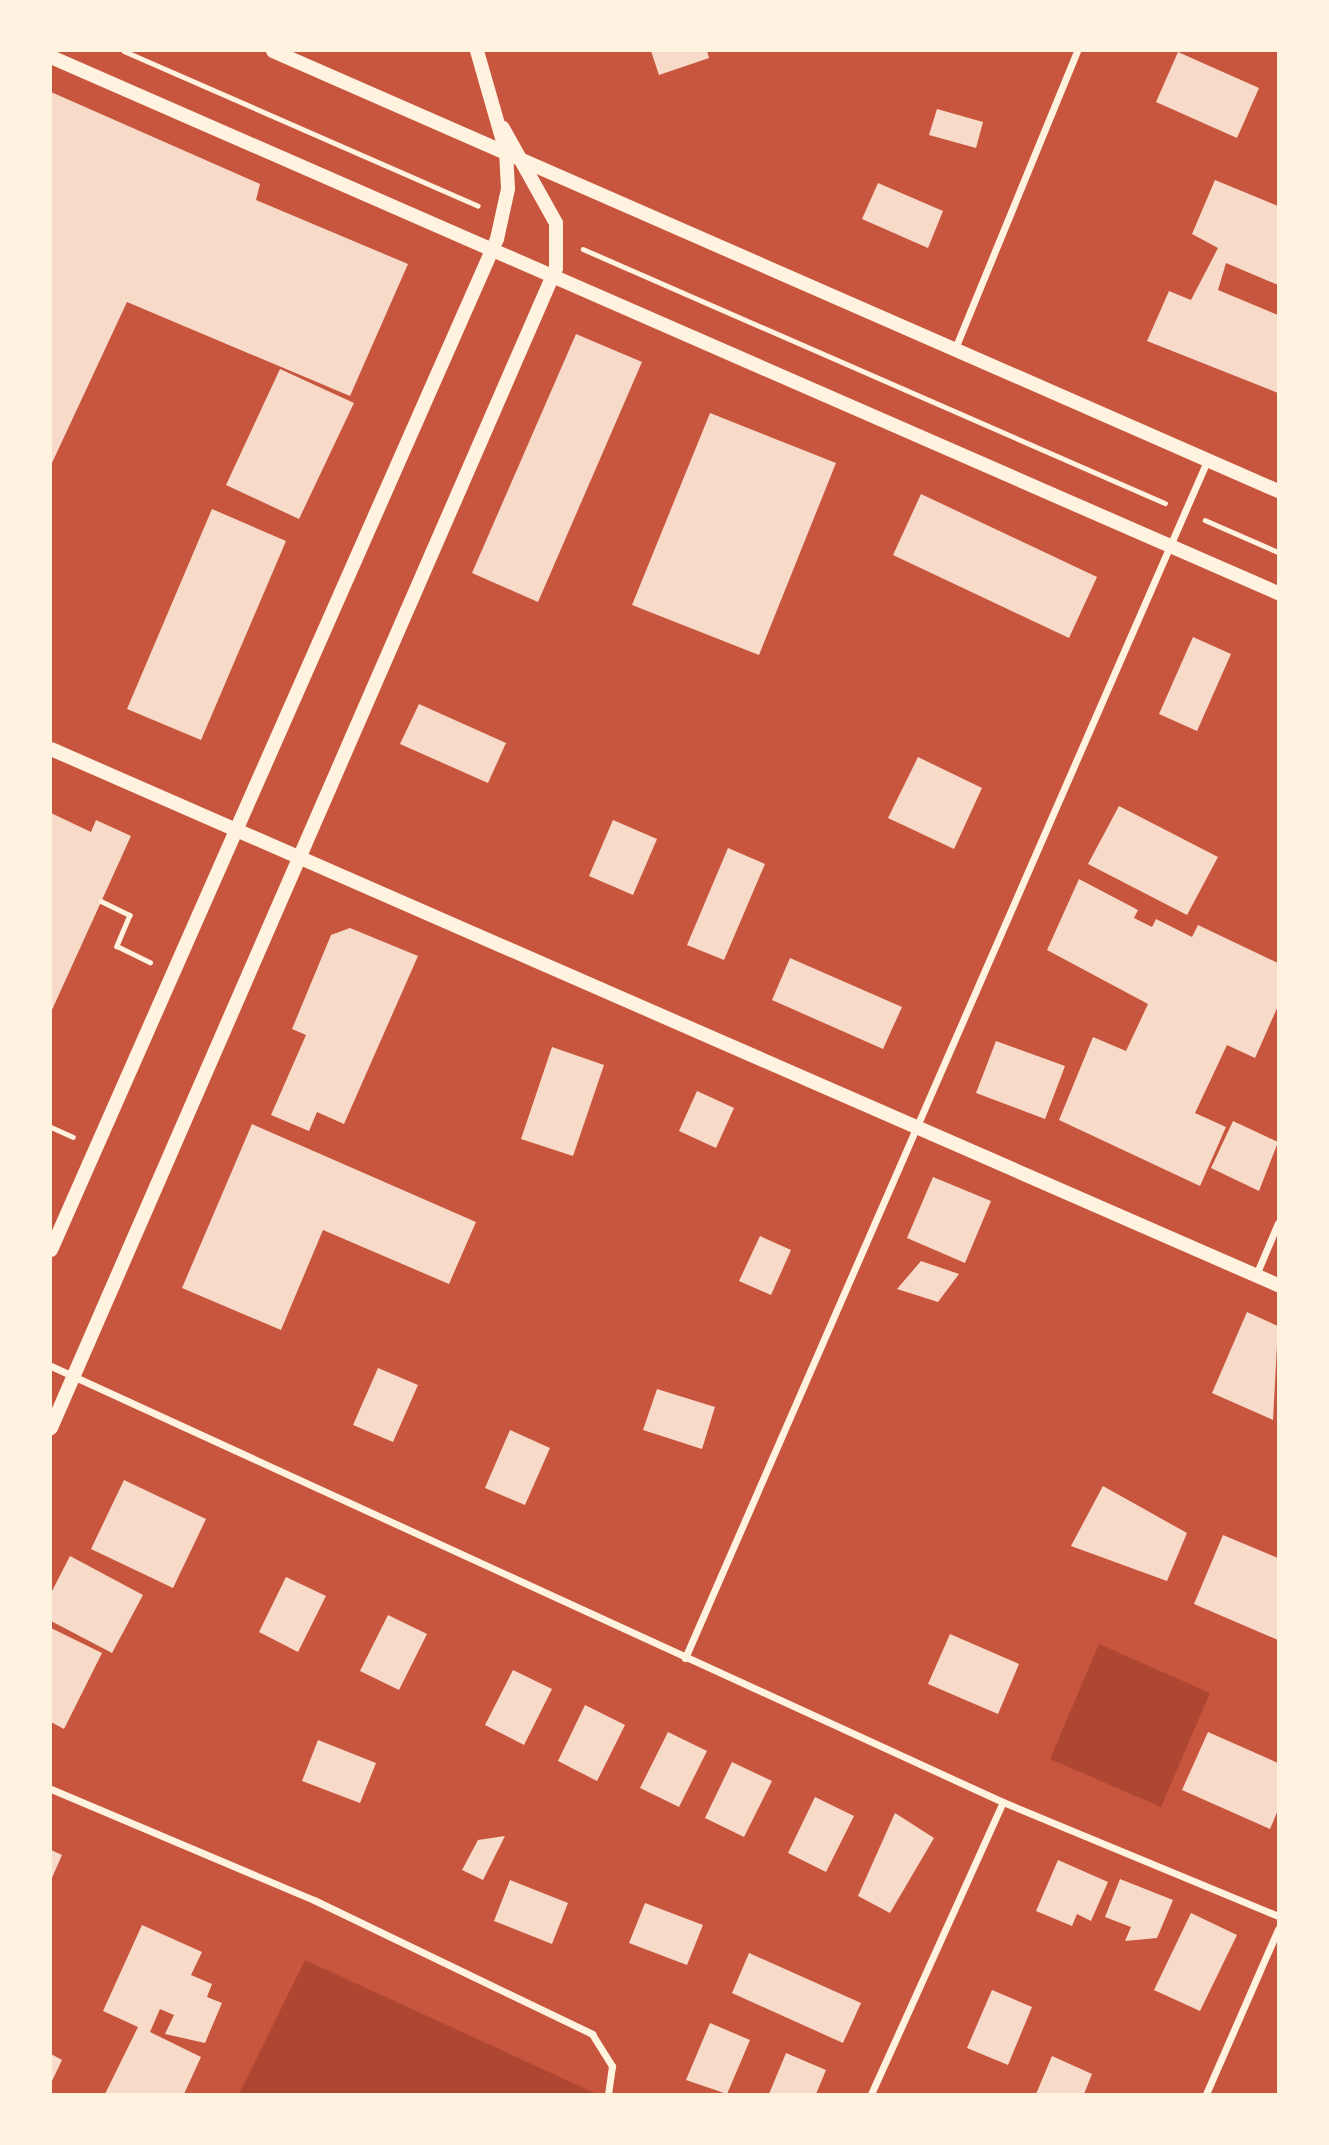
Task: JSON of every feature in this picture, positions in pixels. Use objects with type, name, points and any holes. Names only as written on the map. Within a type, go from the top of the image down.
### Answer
[{"type":"main road","points":[[272,51],[1278,491]]},
{"type":"main road","points":[[51,1250],[493,248],[504,216],[506,152],[503,128],[477,51]]},
{"type":"main road","points":[[51,57],[1278,593]]},
{"type":"main road","points":[[51,1428],[302,858],[553,276],[559,239],[525,160],[503,128]]},
{"type":"main road","points":[[51,748],[1278,1285]]},
{"type":"street","points":[[954,351],[1077,51]]},
{"type":"street","points":[[685,1658],[1207,461]]},
{"type":"street","points":[[1255,1276],[1278,1223]]},
{"type":"street","points":[[51,1366],[1003,1802],[1278,1916]]},
{"type":"street","points":[[51,1789],[314,1900],[592,2034],[612,2066],[608,2094]]},
{"type":"street","points":[[871,2094],[1003,1802]]},
{"type":"street","points":[[1206,2094],[1278,1929]]},
{"type":"path","points":[[124,51],[504,216]]},
{"type":"path","points":[[559,239],[1278,552]]},
{"type":"path","points":[[101,901],[130,915],[117,946],[173,973]]},
{"type":"shaded area","points":[[1099,1644],[1210,1693],[1161,1807],[1050,1759]]},
{"type":"shaded area","points":[[305,1960],[597,2094],[239,2094]]},
{"type":"building","points":[[651,51],[707,51],[709,58],[659,75]]},
{"type":"building","points":[[1178,52],[1259,88],[1237,138],[1156,102]]},
{"type":"building","points":[[51,92],[260,184],[256,200],[408,264],[350,396],[127,302],[51,465]]},
{"type":"building","points":[[937,109],[983,122],[976,148],[929,135]]},
{"type":"building","points":[[1215,180],[1278,206],[1278,285],[1226,263],[1218,290],[1278,315],[1278,393],[1147,341],[1169,291],[1191,300],[1218,248],[1192,234]]},
{"type":"building","points":[[878,183],[943,211],[928,248],[862,219]]},
{"type":"building","points":[[576,334],[642,362],[538,602],[472,573]]},
{"type":"building","points":[[280,369],[354,403],[299,519],[226,485]]},
{"type":"building","points":[[710,413],[836,463],[759,655],[632,605]]},
{"type":"building","points":[[921,494],[1097,577],[1069,638],[893,555]]},
{"type":"building","points":[[212,509],[286,541],[201,740],[127,709]]},
{"type":"building","points":[[1193,637],[1231,654],[1197,731],[1159,714]]},
{"type":"building","points":[[419,704],[506,743],[488,783],[400,744]]},
{"type":"building","points":[[918,757],[982,788],[954,849],[888,818]]},
{"type":"building","points":[[1119,806],[1218,857],[1187,915],[1088,864]]},
{"type":"building","points":[[51,813],[91,832],[96,820],[131,836],[51,1012]]},
{"type":"building","points":[[613,820],[657,839],[633,895],[589,876]]},
{"type":"building","points":[[728,848],[765,864],[724,960],[687,945]]},
{"type":"building","points":[[1079,879],[1138,910],[1134,918],[1152,927],[1156,919],[1192,937],[1198,925],[1278,963],[1278,1006],[1255,1058],[1227,1045],[1195,1113],[1226,1127],[1200,1186],[1059,1120],[1093,1037],[1126,1051],[1148,1004],[1047,950]]},
{"type":"building","points":[[350,928],[418,956],[344,1124],[317,1112],[309,1131],[271,1115],[306,1035],[292,1029],[331,935]]},
{"type":"building","points":[[790,958],[902,1007],[883,1049],[772,1000]]},
{"type":"building","points":[[996,1041],[1065,1066],[1045,1119],[976,1093]]},
{"type":"building","points":[[552,1047],[604,1065],[573,1156],[521,1139]]},
{"type":"building","points":[[697,1091],[734,1108],[716,1148],[679,1131]]},
{"type":"building","points":[[1233,1121],[1278,1142],[1259,1191],[1211,1168]]},
{"type":"building","points":[[252,1124],[476,1222],[449,1284],[323,1230],[281,1330],[182,1288]]},
{"type":"building","points":[[933,1177],[991,1201],[965,1263],[907,1238]]},
{"type":"building","points":[[760,1236],[791,1250],[771,1295],[739,1281]]},
{"type":"building","points":[[921,1261],[959,1274],[938,1302],[897,1289]]},
{"type":"building","points":[[1247,1312],[1278,1326],[1273,1420],[1212,1393]]},
{"type":"building","points":[[378,1368],[418,1385],[393,1442],[353,1425]]},
{"type":"building","points":[[657,1389],[715,1407],[702,1449],[643,1430]]},
{"type":"building","points":[[510,1430],[550,1448],[525,1505],[485,1488]]},
{"type":"building","points":[[124,1480],[206,1519],[173,1588],[91,1549]]},
{"type":"building","points":[[1103,1486],[1187,1533],[1167,1581],[1071,1546]]},
{"type":"building","points":[[1223,1535],[1278,1558],[1278,1640],[1194,1604]]},
{"type":"building","points":[[70,1556],[143,1595],[112,1653],[51,1621],[51,1593]]},
{"type":"building","points":[[286,1577],[326,1596],[298,1652],[259,1632]]},
{"type":"building","points":[[388,1615],[427,1634],[399,1690],[360,1671]]},
{"type":"building","points":[[51,1628],[102,1653],[64,1729],[51,1722]]},
{"type":"building","points":[[950,1634],[1019,1664],[998,1714],[928,1684]]},
{"type":"building","points":[[513,1670],[552,1689],[524,1745],[485,1725]]},
{"type":"building","points":[[585,1705],[625,1725],[597,1781],[558,1761]]},
{"type":"building","points":[[668,1732],[707,1751],[679,1807],[640,1788]]},
{"type":"building","points":[[1208,1732],[1278,1763],[1278,1810],[1270,1829],[1182,1790]]},
{"type":"building","points":[[318,1740],[376,1763],[360,1803],[302,1781]]},
{"type":"building","points":[[732,1762],[772,1781],[744,1837],[705,1818]]},
{"type":"building","points":[[815,1797],[854,1816],[826,1872],[788,1853]]},
{"type":"building","points":[[895,1813],[934,1838],[890,1913],[858,1896]]},
{"type":"building","points":[[505,1836],[483,1880],[462,1870],[478,1840]]},
{"type":"building","points":[[51,1850],[62,1855],[51,1880]]},
{"type":"building","points":[[1058,1860],[1108,1882],[1091,1921],[1077,1914],[1072,1926],[1036,1911]]},
{"type":"building","points":[[1120,1879],[1173,1900],[1157,1938],[1125,1941],[1131,1927],[1105,1917]]},
{"type":"building","points":[[510,1880],[568,1903],[552,1944],[494,1921]]},
{"type":"building","points":[[645,1903],[703,1925],[687,1965],[629,1943]]},
{"type":"building","points":[[1191,1913],[1237,1935],[1200,2011],[1154,1990]]},
{"type":"building","points":[[142,1925],[202,1952],[191,1975],[212,1984],[207,1997],[222,2003],[205,2043],[165,2034],[174,2015],[160,2009],[150,2032],[201,2057],[184,2094],[105,2094],[138,2027],[103,2011]]},
{"type":"building","points":[[749,1953],[861,2003],[843,2043],[732,1993]]},
{"type":"building","points":[[992,1990],[1032,2007],[1008,2065],[967,2048]]},
{"type":"building","points":[[710,2023],[750,2040],[727,2094],[686,2080]]},
{"type":"building","points":[[786,2053],[826,2070],[816,2094],[769,2094]]},
{"type":"building","points":[[51,2054],[62,2060],[51,2083]]},
{"type":"building","points":[[1052,2056],[1092,2074],[1084,2094],[1036,2094]]}]
